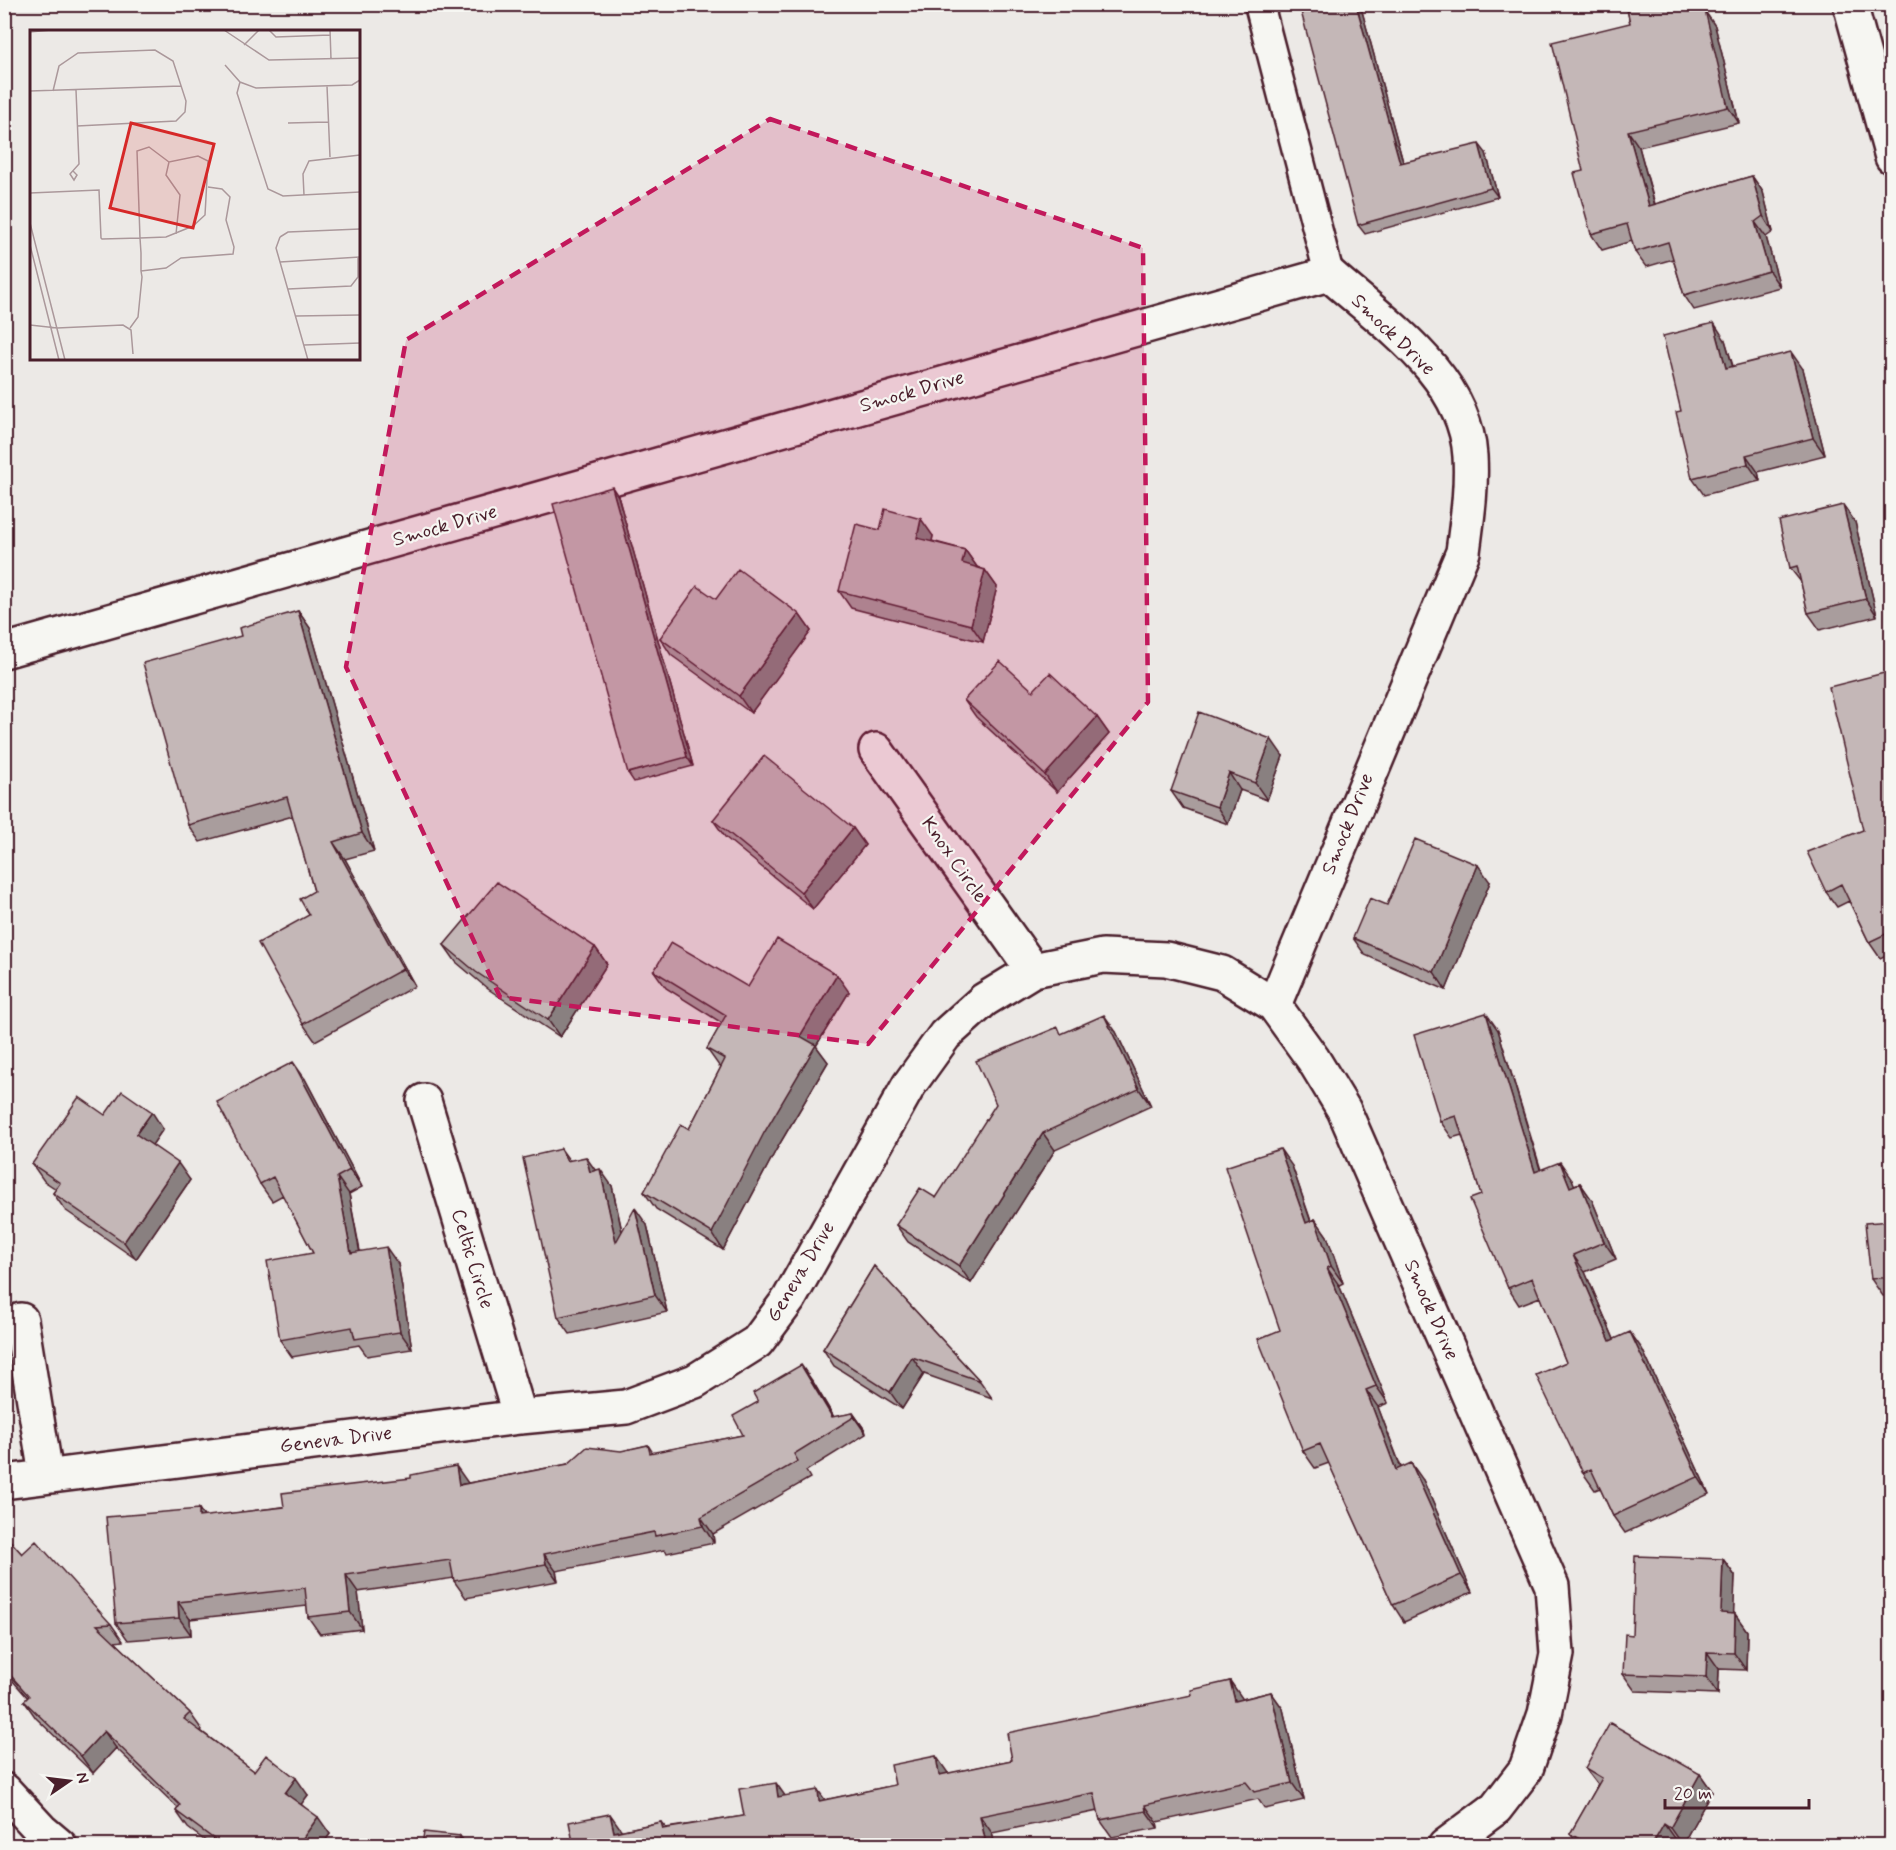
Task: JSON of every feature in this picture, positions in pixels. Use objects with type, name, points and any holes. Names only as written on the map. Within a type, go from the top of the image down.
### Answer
[{"type":"street","points":[[1850,4],[1892,157]]},
{"type":"street","name":"Smock Drive","points":[[4,651],[1329,274],[1429,364],[1459,412],[1470,454],[1470,497],[1463,552],[1274,1005],[1313,1059],[1344,1110],[1552,1586],[1557,1654],[1545,1714],[1526,1769],[1496,1808],[1445,1845]]},
{"type":"street","name":"Knox Circle","points":[[876,750],[1033,970]]},
{"type":"street","name":"Geneva Drive","points":[[4,1482],[520,1417],[626,1407],[694,1381],[757,1342],[789,1299],[909,1084],[945,1035],[984,1000],[1033,970],[1103,956],[1166,959],[1222,973],[1274,1005]]},
{"type":"street","name":"Celtic Circle","points":[[424,1101],[520,1417]]},
{"type":"street","points":[[21,1320],[46,1475]]},
{"type":"street","points":[[4,1790],[41,1830],[60,1845]]},
{"type":"lane","points":[[1260,4],[1329,274]]},
{"type":"highlighted area","points":[[770,119],[1143,248],[1148,702],[868,1044],[500,997],[346,667],[406,340]]},
{"type":"building","points":[[1299,4],[1356,4],[1400,163],[1479,144],[1491,188],[1358,225]]},
{"type":"building","points":[[1626,4],[1697,4],[1699,11],[1705,10],[1728,107],[1628,131],[1649,206],[1752,176],[1763,216],[1755,222],[1769,271],[1684,295],[1668,242],[1635,252],[1627,224],[1591,234],[1574,173],[1583,171],[1552,42],[1630,23]]},
{"type":"building","points":[[1714,323],[1726,368],[1791,352],[1813,438],[1746,455],[1748,464],[1692,478],[1676,412],[1681,411],[1663,336]]},
{"type":"building","points":[[612,487],[687,757],[628,773],[553,504]]},
{"type":"building","points":[[1843,505],[1866,599],[1808,613],[1797,566],[1790,568],[1779,521]]},
{"type":"building","points":[[885,509],[921,519],[917,538],[965,550],[962,563],[985,570],[971,625],[839,591],[856,524],[880,530]]},
{"type":"building","points":[[738,569],[799,614],[739,696],[660,638],[697,586],[716,599]]},
{"type":"building","points":[[298,611],[362,833],[333,842],[403,969],[303,1024],[258,943],[309,915],[300,899],[314,891],[287,797],[188,825],[143,663],[241,636],[239,628]]},
{"type":"building","points":[[1000,661],[1033,691],[1050,673],[1097,717],[1045,775],[964,700]]},
{"type":"building","points":[[1892,671],[1892,931],[1869,942],[1841,884],[1826,892],[1807,852],[1863,830],[1829,687]]},
{"type":"building","points":[[1199,712],[1271,739],[1255,783],[1229,773],[1217,807],[1171,791]]},
{"type":"building","points":[[764,756],[853,828],[801,892],[713,820]]},
{"type":"building","points":[[1415,839],[1478,865],[1434,972],[1353,938],[1370,898],[1387,905]]},
{"type":"building","points":[[497,882],[595,947],[548,1020],[476,972],[444,945]]},
{"type":"building","points":[[777,939],[837,975],[800,1036],[816,1045],[764,1133],[712,1233],[644,1192],[681,1124],[689,1129],[725,1059],[707,1049],[726,1015],[654,971],[671,942],[748,987]]},
{"type":"building","points":[[1486,1013],[1535,1172],[1560,1162],[1570,1187],[1580,1183],[1604,1242],[1573,1255],[1610,1341],[1630,1332],[1698,1477],[1613,1516],[1591,1469],[1583,1473],[1536,1375],[1566,1362],[1532,1278],[1508,1288],[1470,1199],[1481,1195],[1456,1116],[1440,1121],[1414,1035]]},
{"type":"building","points":[[1104,1015],[1139,1089],[1043,1133],[959,1266],[896,1225],[920,1188],[936,1198],[996,1104],[976,1061],[1058,1027],[1061,1034]]},
{"type":"building","points":[[293,1062],[350,1170],[337,1177],[351,1253],[386,1247],[400,1332],[355,1339],[352,1327],[280,1340],[267,1261],[313,1253],[273,1177],[260,1184],[217,1102]]},
{"type":"building","points":[[122,1091],[152,1112],[136,1134],[178,1163],[124,1242],[53,1193],[60,1183],[32,1164],[79,1097],[105,1115]]},
{"type":"building","points":[[561,1149],[567,1161],[586,1157],[590,1172],[600,1169],[616,1242],[635,1208],[655,1295],[558,1317],[523,1158]]},
{"type":"building","points":[[1280,1149],[1306,1223],[1315,1219],[1331,1266],[1327,1268],[1376,1386],[1366,1390],[1396,1470],[1411,1463],[1461,1575],[1393,1605],[1320,1444],[1303,1451],[1258,1339],[1280,1330],[1225,1167]]},
{"type":"building","points":[[1892,1221],[1892,1294],[1890,1277],[1871,1279],[1865,1223]]},
{"type":"building","points":[[874,1266],[980,1381],[912,1357],[890,1392],[823,1349]]},
{"type":"building","points":[[801,1365],[832,1417],[853,1413],[854,1417],[794,1454],[798,1461],[701,1517],[703,1526],[655,1536],[654,1532],[544,1554],[546,1564],[454,1581],[450,1560],[346,1575],[350,1612],[308,1617],[305,1588],[178,1602],[179,1618],[116,1623],[106,1517],[199,1509],[199,1517],[284,1507],[282,1493],[411,1478],[411,1475],[456,1466],[459,1485],[568,1464],[587,1447],[621,1451],[648,1445],[650,1453],[743,1435],[733,1416],[758,1402],[753,1393]]},
{"type":"building","points":[[4,1534],[22,1554],[36,1541],[111,1624],[97,1625],[190,1713],[184,1719],[254,1771],[266,1755],[296,1778],[285,1793],[318,1817],[298,1845],[222,1845],[176,1811],[180,1805],[104,1731],[81,1756],[24,1701],[29,1696],[4,1668]]},
{"type":"building","points":[[1635,1556],[1723,1559],[1721,1613],[1735,1614],[1734,1653],[1707,1652],[1706,1677],[1623,1674],[1625,1634],[1632,1635]]},
{"type":"building","points":[[1230,1681],[1235,1701],[1271,1692],[1292,1783],[1254,1792],[1246,1782],[1145,1805],[1146,1811],[1100,1820],[1094,1793],[980,1816],[985,1839],[955,1845],[554,1845],[573,1842],[569,1822],[610,1814],[614,1832],[661,1822],[663,1829],[744,1816],[739,1789],[776,1783],[778,1797],[818,1790],[819,1801],[895,1785],[891,1765],[936,1756],[939,1775],[1012,1760],[1007,1733],[1192,1695],[1191,1690]]},
{"type":"building","points":[[1610,1723],[1700,1774],[1670,1828],[1664,1824],[1652,1845],[1591,1845],[1570,1834],[1602,1778],[1585,1768]]},
{"type":"building","points":[[424,1832],[460,1836],[459,1845],[422,1845]]},
{"type":"building","points":[[360,1838],[418,1845],[359,1845]]}]
